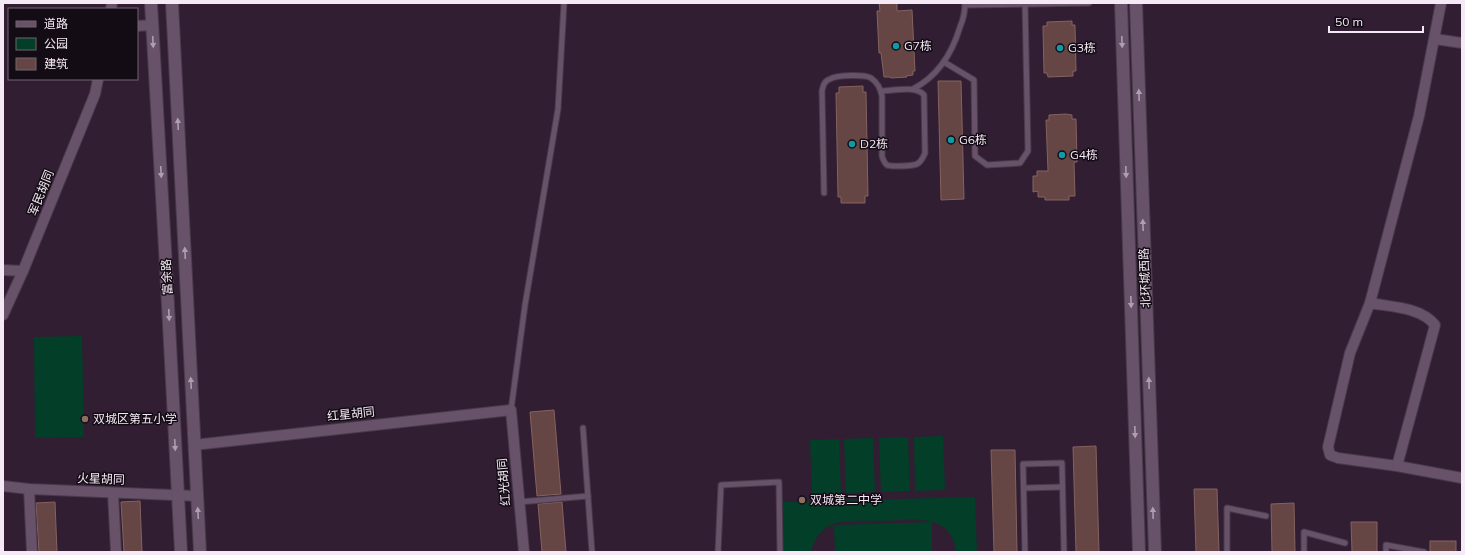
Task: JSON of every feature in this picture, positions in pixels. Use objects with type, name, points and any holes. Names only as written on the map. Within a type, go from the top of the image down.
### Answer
[{"type":"street","name":"富余路","points":[[151,3],[166,249],[181,552]]},
{"type":"street","name":"富余路","points":[[172,3],[200,552]]},
{"type":"street","name":"北环城西路","points":[[1121,3],[1139,552]]},
{"type":"street","name":"北环城西路","points":[[1136,3],[1155,552]]},
{"type":"street","points":[[1441,3],[1419,116],[1370,303],[1350,353],[1328,447],[1330,456],[1338,458],[1397,466],[1462,478]]},
{"type":"street","points":[[138,26],[152,25]]},
{"type":"street","points":[[1434,39],[1462,43]]},
{"type":"street","name":"军民胡同","points":[[3,315],[23,272],[95,94],[98,80]]},
{"type":"street","points":[[3,270],[23,272]]},
{"type":"street","points":[[1370,303],[1406,309],[1423,314],[1435,325],[1397,466]]},
{"type":"street","name":"红星胡同","points":[[194,445],[511,410]]},
{"type":"street","name":"红光胡同","points":[[511,410],[524,552]]},
{"type":"street","name":"火星胡同","points":[[3,486],[29,489],[197,496]]},
{"type":"street","points":[[29,489],[32,552]]},
{"type":"street","points":[[113,493],[116,552]]},
{"type":"lane","points":[[511,410],[526,305],[558,109],[564,3]]},
{"type":"lane","points":[[912,89],[929,77],[944,62],[953,49],[963,20],[965,4],[1089,3]]},
{"type":"lane","points":[[944,62],[974,80],[975,156],[987,165],[1020,163],[1028,151],[1025,4]]},
{"type":"lane","points":[[824,192],[822,91],[823,85],[831,78],[870,77],[880,87],[882,156],[886,164],[890,166],[913,165],[921,161],[925,154],[924,100],[921,92],[912,89],[881,91]]},
{"type":"lane","points":[[583,428],[592,552]]},
{"type":"lane","points":[[1025,552],[1023,464],[1062,463],[1064,552]]},
{"type":"lane","points":[[718,552],[721,485],[779,482],[780,552]]},
{"type":"lane","points":[[1024,488],[1062,487]]},
{"type":"lane","points":[[519,502],[588,496]]},
{"type":"lane","points":[[1227,552],[1226,508],[1266,516]]},
{"type":"lane","points":[[1304,552],[1304,532],[1345,543]]},
{"type":"lane","points":[[1386,552],[1386,545],[1424,552]]},
{"type":"green space","points":[[82,336],[84,437],[35,438],[34,337]]},
{"type":"green space","points":[[943,436],[945,490],[915,491],[914,437]]},
{"type":"green space","points":[[908,437],[910,491],[881,492],[879,438]]},
{"type":"green space","points":[[873,438],[875,492],[846,493],[844,439]]},
{"type":"green space","points":[[839,439],[841,493],[812,494],[810,440]]},
{"type":"green space","points":[[975,497],[977,552],[956,552],[953,539],[947,530],[938,524],[928,521],[904,520],[853,521],[837,523],[827,527],[820,533],[814,542],[811,552],[783,552],[782,502]]},
{"type":"green space","points":[[932,522],[932,552],[835,552],[834,525]]},
{"type":"building","name":"G7栋","points":[[879,3],[897,3],[897,11],[912,10],[915,71],[913,71],[913,75],[906,76],[907,77],[884,77],[881,53],[879,53],[877,11],[880,11]]},
{"type":"building","name":"G3栋","points":[[1072,21],[1072,25],[1075,25],[1076,71],[1073,71],[1073,76],[1048,77],[1047,73],[1044,73],[1043,26],[1047,26],[1047,22]]},
{"type":"building","name":"G6栋","points":[[938,81],[961,81],[964,199],[941,200]]},
{"type":"building","name":"D2栋","points":[[863,86],[863,92],[866,92],[868,196],[865,196],[865,203],[841,203],[841,197],[838,197],[836,93],[839,93],[839,87]]},
{"type":"building","name":"G4栋","points":[[1049,115],[1072,115],[1072,119],[1076,119],[1077,162],[1074,162],[1075,196],[1069,196],[1069,200],[1045,200],[1045,197],[1038,197],[1038,191],[1033,192],[1033,176],[1037,176],[1037,171],[1048,171],[1046,120],[1049,120]]},
{"type":"building","points":[[554,410],[561,494],[537,496],[530,412]]},
{"type":"building","points":[[1096,446],[1099,552],[1076,552],[1073,447]]},
{"type":"building","points":[[991,450],[1015,450],[1017,552],[994,552]]},
{"type":"building","points":[[1194,489],[1217,489],[1219,552],[1196,552]]},
{"type":"building","points":[[140,501],[142,552],[124,552],[121,502]]},
{"type":"building","points":[[55,502],[57,552],[39,552],[36,503]]},
{"type":"building","points":[[562,502],[566,552],[542,552],[538,504]]},
{"type":"building","points":[[1294,503],[1295,552],[1272,552],[1271,504]]},
{"type":"building","points":[[1351,522],[1377,522],[1377,552],[1352,552]]},
{"type":"building","points":[[1430,541],[1456,541],[1456,552],[1430,552]]},
{"type":"place","name":"G7栋","points":[[896,46]]},
{"type":"place","name":"G3栋","points":[[1060,48]]},
{"type":"place","name":"G6栋","points":[[951,140]]},
{"type":"place","name":"D2栋","points":[[852,144]]},
{"type":"place","name":"G4栋","points":[[1062,155]]},
{"type":"place","name":"双城区第五小学","points":[[85,419]]},
{"type":"place","name":"双城第二中学","points":[[802,500]]}]
